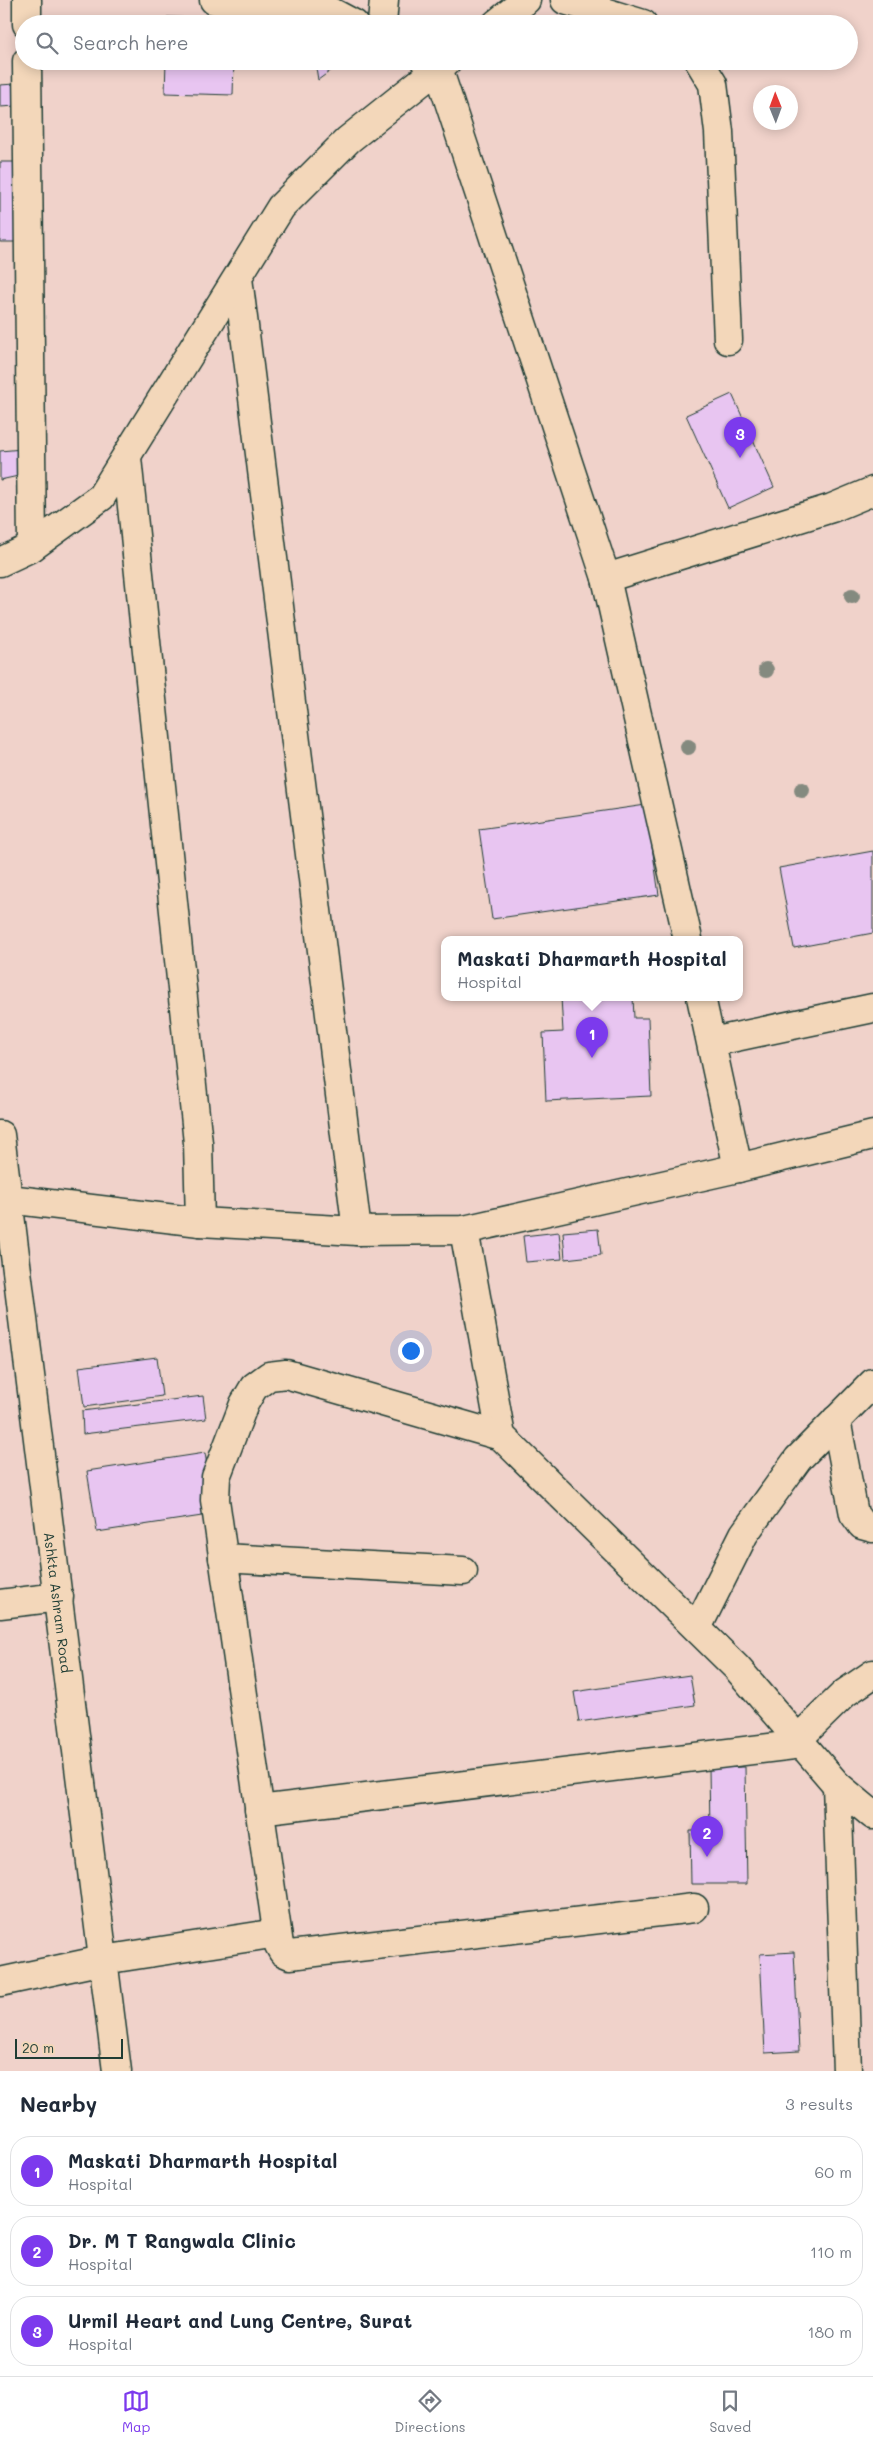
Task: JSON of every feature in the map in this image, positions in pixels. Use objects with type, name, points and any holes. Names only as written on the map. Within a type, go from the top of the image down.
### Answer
[{"type":"street","points":[[27,0],[27,15]]},
{"type":"street","points":[[214,0],[324,8],[337,15]]},
{"type":"street","points":[[383,15],[384,0]]},
{"type":"street","points":[[507,15],[526,0]]},
{"type":"street","points":[[565,0],[614,15]]},
{"type":"street","points":[[27,70],[32,547]]},
{"type":"street","points":[[0,562],[32,547],[101,497],[127,458],[281,207],[348,140],[430,70]]},
{"type":"street","points":[[439,70],[606,578],[687,936]]},
{"type":"street","points":[[704,70],[713,84],[718,132],[728,340]]},
{"type":"street","points":[[238,278],[357,1232]]},
{"type":"street","points":[[127,458],[198,1143],[200,1222]]},
{"type":"street","points":[[606,578],[832,508],[873,491]]},
{"type":"street","points":[[703,1001],[738,1168]]},
{"type":"street","points":[[712,1042],[873,1008]]},
{"type":"street","name":"Ashkta Ashram Road","points":[[0,1135],[4,1199],[59,1597],[116,2071]]},
{"type":"street","points":[[4,1199],[200,1222],[357,1232],[464,1230],[738,1168],[871,1142]]},
{"type":"street","points":[[464,1230],[501,1436]]},
{"type":"street","points":[[694,1908],[290,1955],[283,1952],[279,1945],[277,1934],[214,1500],[216,1477],[244,1404],[254,1387],[269,1376],[286,1374],[501,1436],[737,1668],[837,1785],[873,1815]]},
{"type":"street","points":[[697,1628],[744,1534],[798,1460],[873,1383]]},
{"type":"street","points":[[836,1420],[854,1514],[862,1526],[873,1528]]},
{"type":"street","points":[[223,1558],[463,1571]]},
{"type":"street","points":[[0,1604],[59,1597]]},
{"type":"street","points":[[260,1810],[800,1741],[845,1693],[873,1674]]},
{"type":"street","points":[[837,1785],[847,2071]]},
{"type":"street","points":[[0,1982],[103,1960],[277,1934]]},
{"type":"building","points":[[166,70],[234,70],[233,95],[165,93]]},
{"type":"building","points":[[316,70],[332,70],[318,80]]},
{"type":"building","points":[[15,84],[16,106],[0,107],[0,85]]},
{"type":"building","points":[[0,162],[16,162],[17,242],[0,242]]},
{"type":"building","points":[[732,394],[774,487],[728,508],[686,415]]},
{"type":"building","points":[[22,449],[23,475],[0,480],[0,451]]},
{"type":"building","points":[[646,805],[659,895],[492,919],[479,829]]},
{"type":"building","points":[[873,851],[873,933],[794,948],[779,868]]},
{"type":"building","points":[[561,1001],[633,1001],[634,1018],[648,1018],[651,1096],[546,1101],[543,1033],[563,1032]]},
{"type":"building","points":[[598,1229],[601,1255],[565,1259],[563,1232]]},
{"type":"building","points":[[559,1232],[562,1259],[526,1262],[523,1236]]},
{"type":"building","points":[[157,1357],[162,1396],[84,1407],[79,1367]]},
{"type":"building","points":[[203,1396],[206,1419],[83,1434],[82,1411]]},
{"type":"building","points":[[205,1453],[215,1514],[97,1532],[87,1471]]},
{"type":"building","points":[[690,1675],[695,1705],[579,1722],[574,1692]]},
{"type":"building","points":[[745,1767],[747,1884],[691,1884],[690,1831],[710,1831],[709,1768]]},
{"type":"building","points":[[794,1952],[799,2051],[765,2053],[760,1954]]},
{"type":"place","name":"Urmil Heart and Lung Centre, Surat","points":[[740,458]]},
{"type":"place","name":"Maskati Dharmarth Hospital","points":[[592,1058]]},
{"type":"place","name":"Dr. M T Rangwala Clinic","points":[[707,1857]]}]
